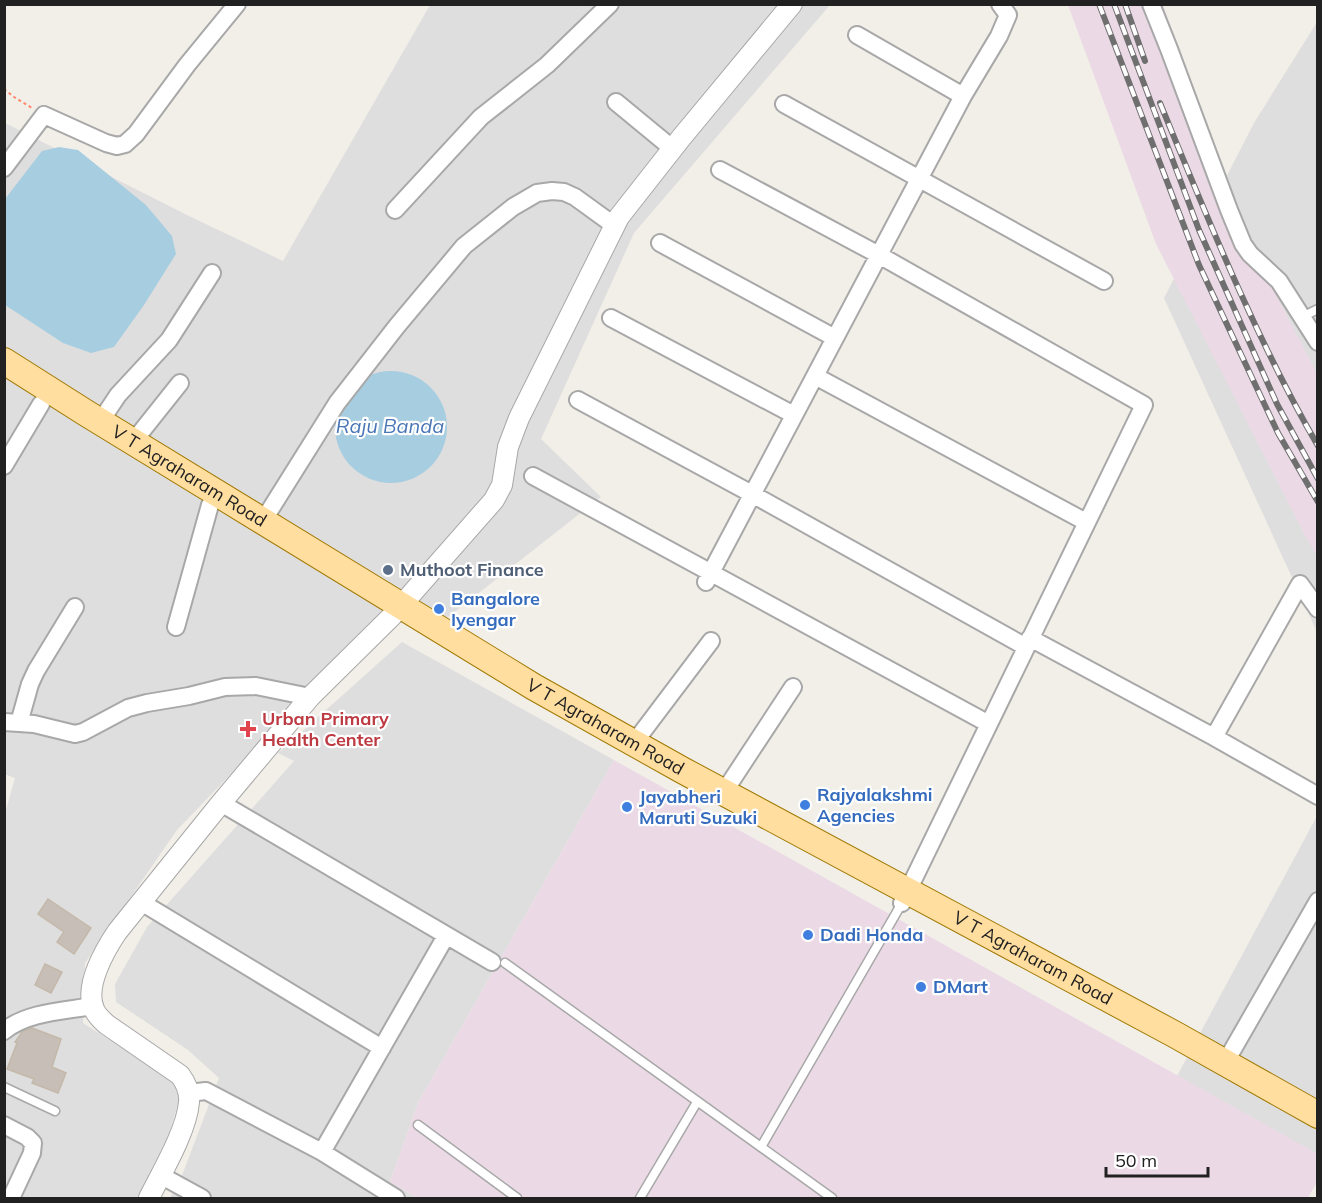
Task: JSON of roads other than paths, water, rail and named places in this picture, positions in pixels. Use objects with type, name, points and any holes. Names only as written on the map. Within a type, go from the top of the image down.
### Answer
[{"type":"main road","name":"V T Agraharam Road","points":[[4,361],[264,521],[486,674],[659,772],[1225,1063],[1316,1122]]},
{"type":"main road","points":[[4,380],[210,505],[397,611]]},
{"type":"main road","name":"V T Agraharam Road","points":[[397,611],[724,792],[906,897],[1070,996],[1316,1122]]},
{"type":"street","points":[[4,168],[44,115],[106,143],[117,146],[125,144],[136,134],[187,65],[237,4]]},
{"type":"street","points":[[395,210],[481,117],[547,65],[610,4]]},
{"type":"street","points":[[149,1198],[185,1121],[189,1102],[188,1093],[186,1083],[180,1075],[106,1024],[92,1006],[95,974],[105,950],[221,803],[310,697],[397,611],[494,500],[502,485],[508,447],[519,418],[619,217],[792,4]]},
{"type":"street","points":[[708,577],[963,96],[999,36],[1008,15],[1000,4]]},
{"type":"street","points":[[1151,4],[1228,210],[1244,244],[1250,254],[1279,281],[1317,342]]},
{"type":"street","points":[[857,35],[963,96]]},
{"type":"street","points":[[616,102],[673,149]]},
{"type":"street","points":[[784,104],[1104,281]]},
{"type":"street","points":[[720,170],[879,255],[1144,405],[906,897]]},
{"type":"street","points":[[264,521],[337,403],[464,246],[513,207],[537,193],[552,191],[564,192],[575,197],[615,226]]},
{"type":"street","points":[[660,243],[835,338]]},
{"type":"street","points":[[100,422],[118,395],[169,340],[212,273]]},
{"type":"street","points":[[611,318],[794,415]]},
{"type":"street","points":[[815,376],[1086,522]]},
{"type":"street","points":[[133,442],[180,382]]},
{"type":"street","points":[[578,400],[1028,643],[1214,737],[1317,796]]},
{"type":"street","points":[[4,466],[41,404]]},
{"type":"street","points":[[533,476],[708,577],[989,724]]},
{"type":"street","points":[[176,627],[210,505]]},
{"type":"street","points":[[1214,737],[1300,584],[1317,609]]},
{"type":"street","points":[[75,607],[36,671],[12,722],[50,727],[75,734],[128,708],[240,685],[310,697]]},
{"type":"street","points":[[634,743],[711,641]]},
{"type":"street","points":[[724,792],[793,687]]},
{"type":"street","points":[[221,803],[446,936],[498,963]]},
{"type":"street","points":[[141,902],[382,1048]]},
{"type":"street","points":[[1225,1063],[1317,902]]},
{"type":"street","points":[[322,1152],[446,936]]},
{"type":"street","points":[[4,1031],[25,1019],[92,1006]]},
{"type":"street","points":[[188,1093],[206,1091],[322,1152],[396,1198]]},
{"type":"street","points":[[4,1125],[27,1137],[33,1143],[32,1153],[11,1198]]},
{"type":"street","points":[[160,1175],[202,1198]]},
{"type":"lane","points":[[1302,317],[1317,309]]},
{"type":"lane","points":[[761,1147],[906,897]]},
{"type":"lane","points":[[498,963],[761,1147],[828,1197]]},
{"type":"lane","points":[[4,1087],[55,1111]]},
{"type":"lane","points":[[640,1198],[697,1102]]},
{"type":"lane","points":[[418,1125],[517,1198]]},
{"type":"water","points":[[59,147],[78,150],[146,205],[172,236],[176,254],[114,347],[91,353],[63,343],[5,305],[5,199],[42,151]]},
{"type":"water","name":"Raju Banda","points":[[391,371],[413,375],[431,387],[443,405],[447,427],[443,449],[431,467],[413,479],[391,483],[369,479],[351,467],[339,449],[335,427],[339,405],[351,387],[369,375]]},
{"type":"railway","points":[[1099,4],[1199,265],[1278,433],[1318,502]]},
{"type":"railway","points":[[1114,4],[1199,230],[1277,404],[1318,479]]},
{"type":"railway","points":[[1125,4],[1145,61]]},
{"type":"railway","points":[[1160,103],[1214,234],[1253,320],[1273,363],[1318,446]]},
{"type":"place","name":"Muthoot Finance","points":[[388,570]]},
{"type":"place","name":"Bangalore Iyengar","points":[[439,609]]},
{"type":"place","name":"Urban Primary Health Center","points":[[248,729]]},
{"type":"place","name":"Rajyalakshmi Agencies","points":[[805,805]]},
{"type":"place","name":"Jayabheri Maruti Suzuki","points":[[627,807]]},
{"type":"place","name":"Dadi Honda","points":[[808,935]]},
{"type":"place","name":"DMart","points":[[921,987]]}]
